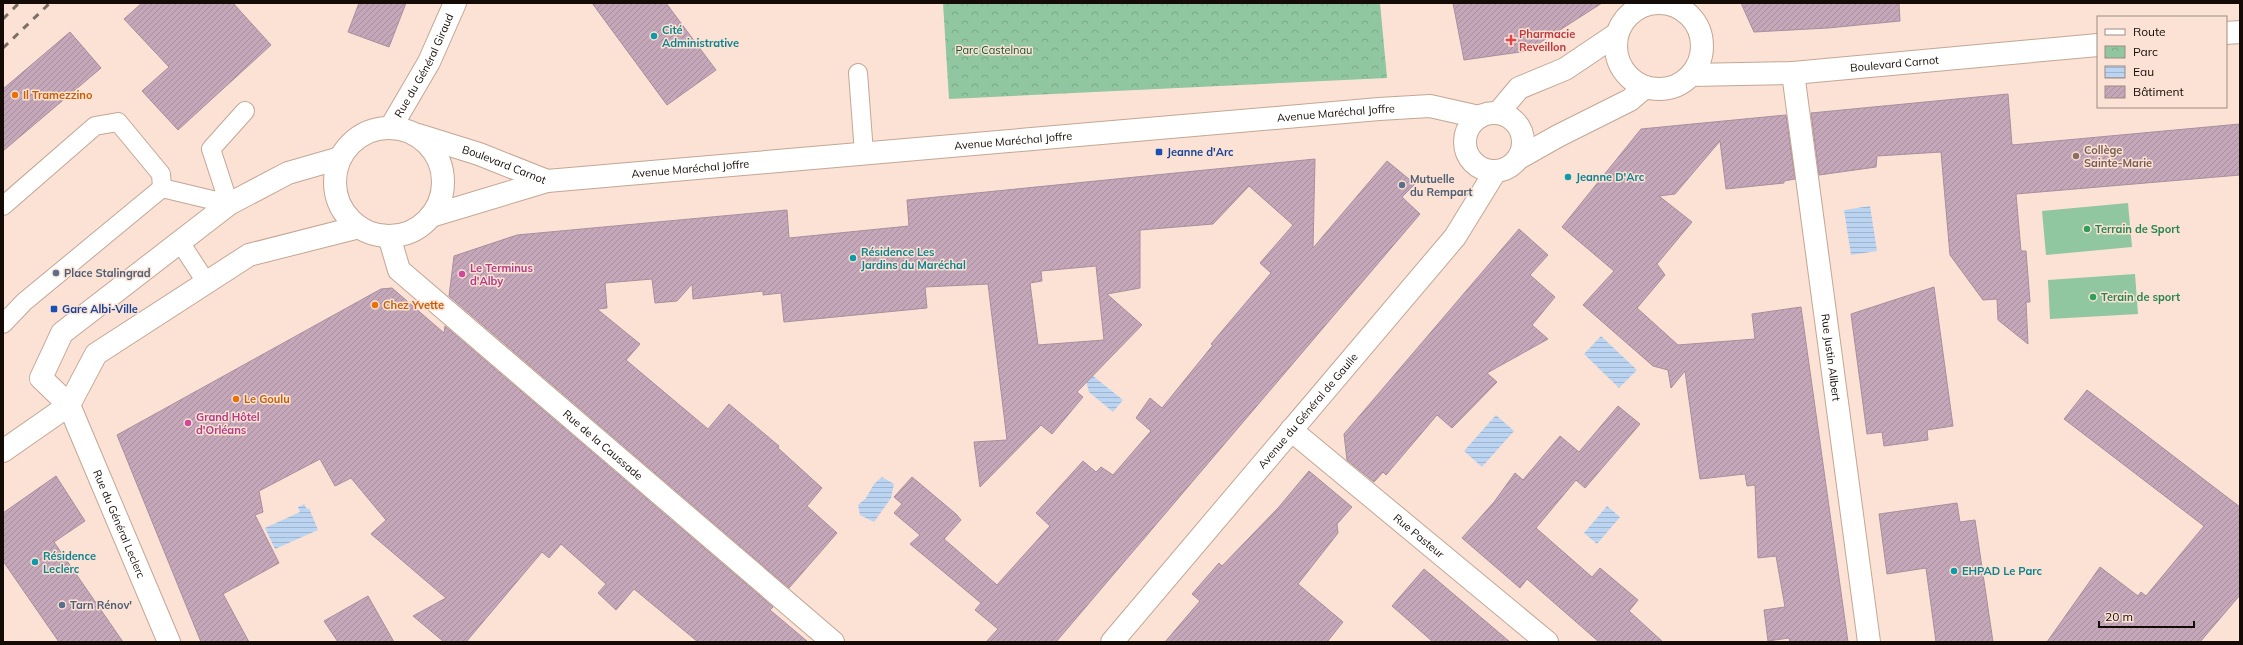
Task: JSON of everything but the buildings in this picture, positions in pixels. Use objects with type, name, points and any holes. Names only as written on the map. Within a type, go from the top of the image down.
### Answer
[{"type":"main road","name":"Rue du Général Giraud","points":[[391,127],[429,62],[455,3]]},
{"type":"main road","points":[[1489,115],[1508,116],[1521,130],[1524,139],[1523,149],[1519,158],[1513,165],[1495,172],[1476,166],[1466,150],[1464,141],[1467,131],[1472,123],[1489,115],[1519,88],[1565,69],[1617,34],[1631,13],[1654,3],[1681,6],[1698,26],[1702,52],[1698,64],[1691,75],[1681,83],[1670,88],[1645,87],[1633,81],[1624,72],[1618,60],[1616,47],[1617,34]]},
{"type":"main road","points":[[2227,33],[2240,32]]},
{"type":"main road","name":"Boulevard Carnot","points":[[1691,75],[1793,73],[2097,45]]},
{"type":"main road","name":"Rue Justin Alibert","points":[[1793,73],[1868,642]]},
{"type":"main road","points":[[1519,158],[1558,136],[1630,100],[1645,87]]},
{"type":"main road","name":"Avenue Maréchal Joffre","points":[[547,181],[1379,109],[1430,106],[1489,115]]},
{"type":"main road","points":[[391,127],[415,134],[428,144],[437,156],[442,171],[443,187],[439,202],[431,216],[419,227],[404,234],[389,236],[373,234],[359,227],[347,217],[339,203],[335,188],[335,173],[340,158],[349,145],[361,135],[376,129],[391,127]]},
{"type":"main road","name":"Boulevard Carnot","points":[[415,134],[479,154],[547,181]]},
{"type":"main road","points":[[69,405],[41,378],[62,333],[229,204],[288,173],[340,158]]},
{"type":"main road","name":"Avenue du Général de Gaulle","points":[[1112,642],[1455,237],[1495,172]]},
{"type":"main road","name":"Boulevard Carnot","points":[[431,216],[547,181]]},
{"type":"main road","points":[[3,451],[69,405],[96,354],[248,255],[359,227]]},
{"type":"main road","name":"Rue de la Caussade","points":[[389,236],[399,270],[833,642]]},
{"type":"main road","name":"Rue du Général Leclerc","points":[[69,405],[169,642]]},
{"type":"main road","name":"Rue Pasteur","points":[[1291,430],[1547,642]]},
{"type":"lane","points":[[858,73],[864,153]]},
{"type":"lane","points":[[229,204],[211,149],[245,111]]},
{"type":"lane","points":[[3,206],[95,126],[118,122],[161,174],[162,188]]},
{"type":"lane","points":[[162,188],[229,204]]},
{"type":"lane","points":[[3,324],[24,302],[162,188]]},
{"type":"lane","points":[[180,242],[206,282]]},
{"type":"green space","name":"Parc Castelnau","points":[[943,3],[1380,3],[1387,78],[949,99]]},
{"type":"green space","name":"Terrain de Sport","points":[[2128,203],[2132,247],[2046,255],[2042,211]]},
{"type":"green space","name":"Terain de sport","points":[[2135,274],[2138,314],[2050,319],[2048,280]]},
{"type":"water","points":[[1870,206],[1877,251],[1851,255],[1844,210]]},
{"type":"water","points":[[1601,336],[1637,370],[1619,388],[1584,354]]},
{"type":"water","points":[[1093,376],[1123,400],[1113,412],[1089,392],[1086,381]]},
{"type":"water","points":[[1496,415],[1514,431],[1482,467],[1464,451]]},
{"type":"water","points":[[882,477],[894,484],[891,498],[874,522],[860,515],[858,505],[866,498],[874,484]]},
{"type":"water","points":[[304,504],[307,509],[309,508],[318,530],[275,549],[265,528],[300,512],[298,507]]},
{"type":"water","points":[[1607,506],[1620,517],[1597,544],[1584,533]]},
{"type":"railway","points":[[3,19],[19,3]]},
{"type":"railway","points":[[3,48],[50,3]]},
{"type":"place","name":"Cité Administrative","points":[[654,36]]},
{"type":"place","name":"Pharmacie Reveillon","points":[[1511,40]]},
{"type":"place","name":"Il Tramezzino","points":[[15,95]]},
{"type":"place","name":"Jeanne d'Arc","points":[[1159,152]]},
{"type":"place","name":"Collège Sainte-Marie","points":[[2076,156]]},
{"type":"place","name":"Jeanne D'Arc","points":[[1568,177]]},
{"type":"place","name":"Mutuelle du Rempart","points":[[1402,185]]},
{"type":"place","name":"Terrain de Sport","points":[[2087,229]]},
{"type":"place","name":"Résidence Les Jardins du Maréchal","points":[[853,258]]},
{"type":"place","name":"Place Stalingrad","points":[[56,273]]},
{"type":"place","name":"Le Terminus d'Alby","points":[[462,274]]},
{"type":"place","name":"Terain de sport","points":[[2093,297]]},
{"type":"place","name":"Chez Yvette","points":[[375,305]]},
{"type":"place","name":"Gare Albi-Ville","points":[[54,309]]},
{"type":"place","name":"Le Goulu","points":[[236,399]]},
{"type":"place","name":"Grand Hôtel d'Orléans","points":[[188,423]]},
{"type":"place","name":"Résidence Leclerc","points":[[35,562]]},
{"type":"place","name":"EHPAD Le Parc","points":[[1954,571]]},
{"type":"place","name":"Tarn Rénov'","points":[[62,605]]}]
